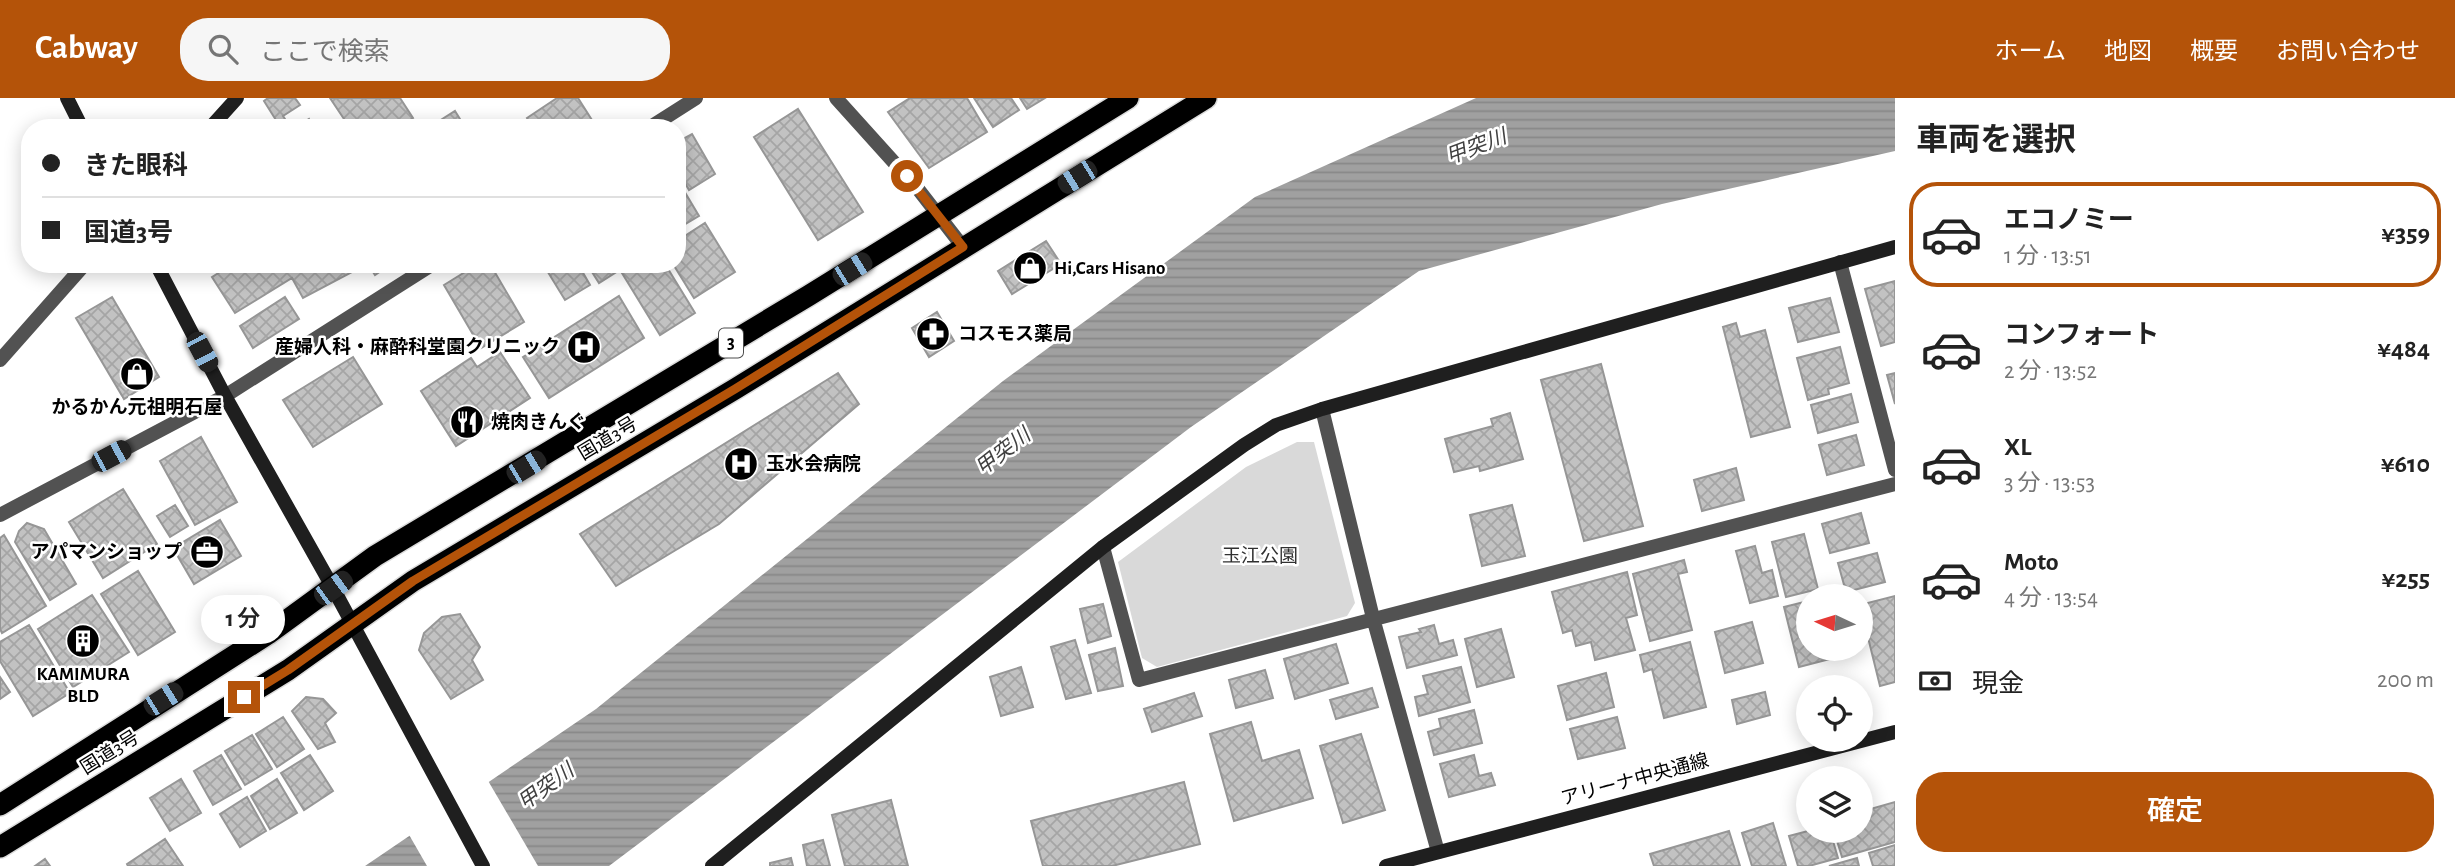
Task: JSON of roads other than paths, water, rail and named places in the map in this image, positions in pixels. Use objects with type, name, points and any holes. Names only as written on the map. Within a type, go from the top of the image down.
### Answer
[{"type":"highway","name":"国道3号","points":[[0,805],[268,634],[393,546],[939,216],[1128,98]]},
{"type":"highway","name":"国道3号","points":[[0,847],[288,670],[413,581],[735,389],[1206,98]]},
{"type":"street","points":[[67,98],[78,119]]},
{"type":"street","points":[[218,119],[237,98]]},
{"type":"street","points":[[663,119],[696,98]]},
{"type":"street","points":[[836,98],[907,176],[963,247]]},
{"type":"street","points":[[712,866],[1103,547],[1276,425],[1322,409],[1895,247]]},
{"type":"street","points":[[1840,262],[1895,470]]},
{"type":"street","points":[[0,360],[77,273]]},
{"type":"street","points":[[161,273],[225,396],[333,588],[483,866]]},
{"type":"street","points":[[0,515],[225,396],[419,273]]},
{"type":"street","points":[[1322,409],[1373,618],[1438,852]]},
{"type":"street","points":[[1103,547],[1139,680],[1895,484]]},
{"type":"street","name":"アリーナ中央通線","points":[[1386,866],[1895,732]]},
{"type":"water","name":"甲突川","points":[[1476,98],[1895,98],[1895,151],[1662,204],[1419,271],[1191,427],[609,866],[365,866],[596,709],[1003,381],[1255,197]]},
{"type":"place","name":"Hi,Cars Hisano","points":[[1030,268]]},
{"type":"place","name":"コスモス薬局","points":[[933,334]]},
{"type":"place","name":"産婦人科・麻酔科堂園クリニック","points":[[584,347]]},
{"type":"place","name":"かるかん元祖明石屋","points":[[137,374]]},
{"type":"place","name":"焼肉きんぐ","points":[[467,422]]},
{"type":"place","name":"玉水会病院","points":[[741,464]]},
{"type":"place","name":"アパマンショップ","points":[[207,552]]},
{"type":"place","name":"KAMIMURA BLD","points":[[83,641]]},
{"type":"park label","name":"玉江公園","points":[[1260,556]]}]
